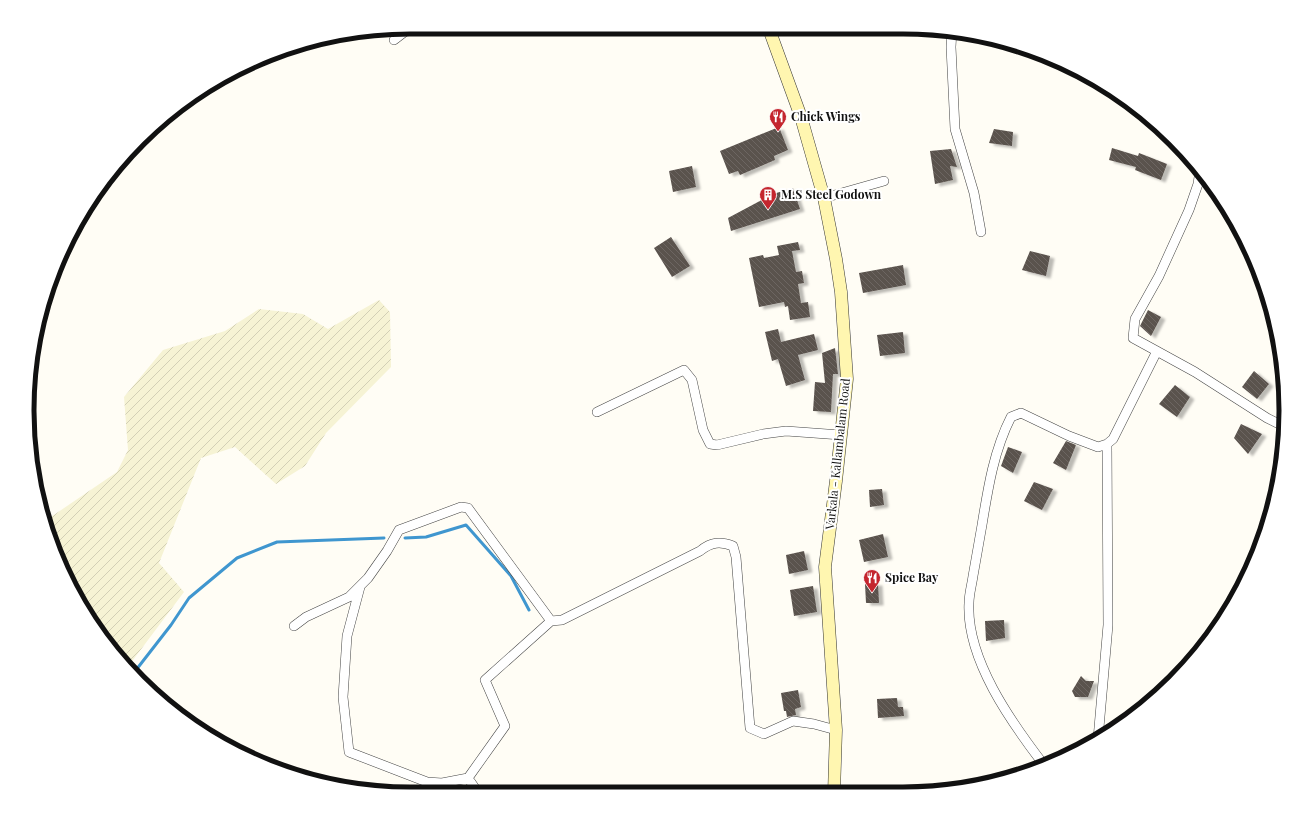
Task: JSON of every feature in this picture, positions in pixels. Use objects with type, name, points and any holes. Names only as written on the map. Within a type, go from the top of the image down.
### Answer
[{"type":"main road","name":"Varkala - Kallambalam Road","points":[[771,34],[801,117],[824,198],[836,259],[842,300],[847,379],[825,568],[836,730],[834,787]]},
{"type":"street","points":[[394,40],[401,34]]},
{"type":"street","points":[[952,37],[955,129],[974,193],[981,232]]},
{"type":"street","points":[[1199,178],[1189,210],[1159,276],[1135,319],[1133,338],[1195,372],[1278,424]]},
{"type":"street","points":[[824,198],[884,181]]},
{"type":"street","points":[[1041,760],[993,689],[978,658],[970,632],[969,602],[994,459],[1003,431],[1011,416],[1021,413],[1069,436],[1098,447],[1107,444],[1113,439],[1157,351]]},
{"type":"street","points":[[597,412],[684,370],[692,380],[703,430],[710,444],[718,445],[763,434],[786,431],[841,435]]},
{"type":"street","points":[[1098,732],[1108,625],[1107,444]]},
{"type":"street","points":[[294,626],[306,617],[349,597],[368,578],[387,551],[399,530],[461,507],[468,508],[551,621]]},
{"type":"street","points":[[360,586],[347,636],[343,697],[349,752],[427,782],[442,783],[468,778],[505,726],[485,680],[551,621],[562,620],[700,551],[708,544],[725,543],[733,546],[736,557],[750,728],[764,734],[793,721],[814,724],[836,730]]},
{"type":"street","points":[[468,778],[475,787]]},
{"type":"shaded area","points":[[379,300],[390,312],[391,367],[326,433],[305,466],[276,484],[235,447],[201,458],[159,563],[184,592],[131,663],[97,620],[84,599],[63,555],[50,518],[117,472],[128,450],[124,397],[163,350],[225,331],[259,309],[303,314],[328,329]]},
{"type":"building","points":[[779,127],[788,150],[774,156],[775,160],[740,175],[738,171],[729,174],[720,151]]},
{"type":"building","points":[[994,129],[1013,132],[1012,146],[989,143]]},
{"type":"building","points":[[1112,148],[1138,156],[1139,153],[1167,164],[1161,180],[1135,170],[1136,167],[1109,160]]},
{"type":"building","points":[[951,149],[957,167],[950,166],[953,180],[935,184],[930,151]]},
{"type":"building","points":[[692,166],[696,187],[673,192],[669,171]]},
{"type":"building","name":"M.S Steel Godown","points":[[793,188],[800,209],[731,231],[728,218],[773,194]]},
{"type":"building","points":[[671,237],[690,266],[672,277],[654,248]]},
{"type":"building","points":[[798,242],[800,250],[792,251],[796,272],[802,271],[804,283],[798,284],[801,303],[808,302],[810,317],[790,320],[788,306],[785,307],[784,302],[759,307],[749,258],[763,255],[764,258],[779,255],[777,246]]},
{"type":"building","points":[[1030,251],[1050,256],[1046,276],[1022,270]]},
{"type":"building","points":[[903,265],[906,285],[863,293],[859,273]]},
{"type":"building","points":[[1148,310],[1161,317],[1151,336],[1140,326]]},
{"type":"building","points":[[778,329],[781,342],[814,334],[818,350],[798,355],[805,380],[786,386],[778,359],[772,361],[765,332]]},
{"type":"building","points":[[903,332],[905,353],[880,356],[877,335]]},
{"type":"building","points":[[835,348],[838,374],[833,374],[831,412],[813,411],[815,382],[825,383],[822,353]]},
{"type":"building","points":[[1254,371],[1269,384],[1257,399],[1242,387]]},
{"type":"building","points":[[1175,385],[1190,397],[1177,417],[1159,404]]},
{"type":"building","points":[[1241,424],[1262,434],[1248,454],[1234,438]]},
{"type":"building","points":[[1066,441],[1076,445],[1066,470],[1053,463]]},
{"type":"building","points":[[1008,447],[1022,452],[1013,473],[1001,466]]},
{"type":"building","points":[[1034,482],[1053,489],[1042,510],[1024,501]]},
{"type":"building","points":[[882,489],[884,505],[870,507],[869,490]]},
{"type":"building","points":[[883,534],[888,557],[864,562],[859,540]]},
{"type":"building","points":[[804,551],[808,570],[789,574],[786,555]]},
{"type":"building","name":"Spice Bay","points":[[878,583],[879,603],[866,603],[865,584]]},
{"type":"building","points":[[813,586],[817,612],[794,616],[790,590]]},
{"type":"building","points":[[1004,620],[1005,638],[986,641],[985,621]]},
{"type":"building","points":[[1081,676],[1086,681],[1094,681],[1088,697],[1075,697],[1072,691]]},
{"type":"building","points":[[798,690],[801,707],[795,709],[796,715],[787,717],[786,711],[784,711],[781,693]]},
{"type":"building","points":[[897,698],[898,707],[903,707],[904,716],[878,718],[877,699]]},
{"type":"waterway","points":[[405,538],[426,537],[466,525],[511,576],[529,610]]},
{"type":"waterway","points":[[137,669],[171,625],[189,598],[237,558],[277,542],[384,538]]},
{"type":"place","name":"Chick Wings","points":[[778,132]]},
{"type":"place","name":"M.S Steel Godown","points":[[768,210]]},
{"type":"place","name":"Spice Bay","points":[[872,593]]}]
